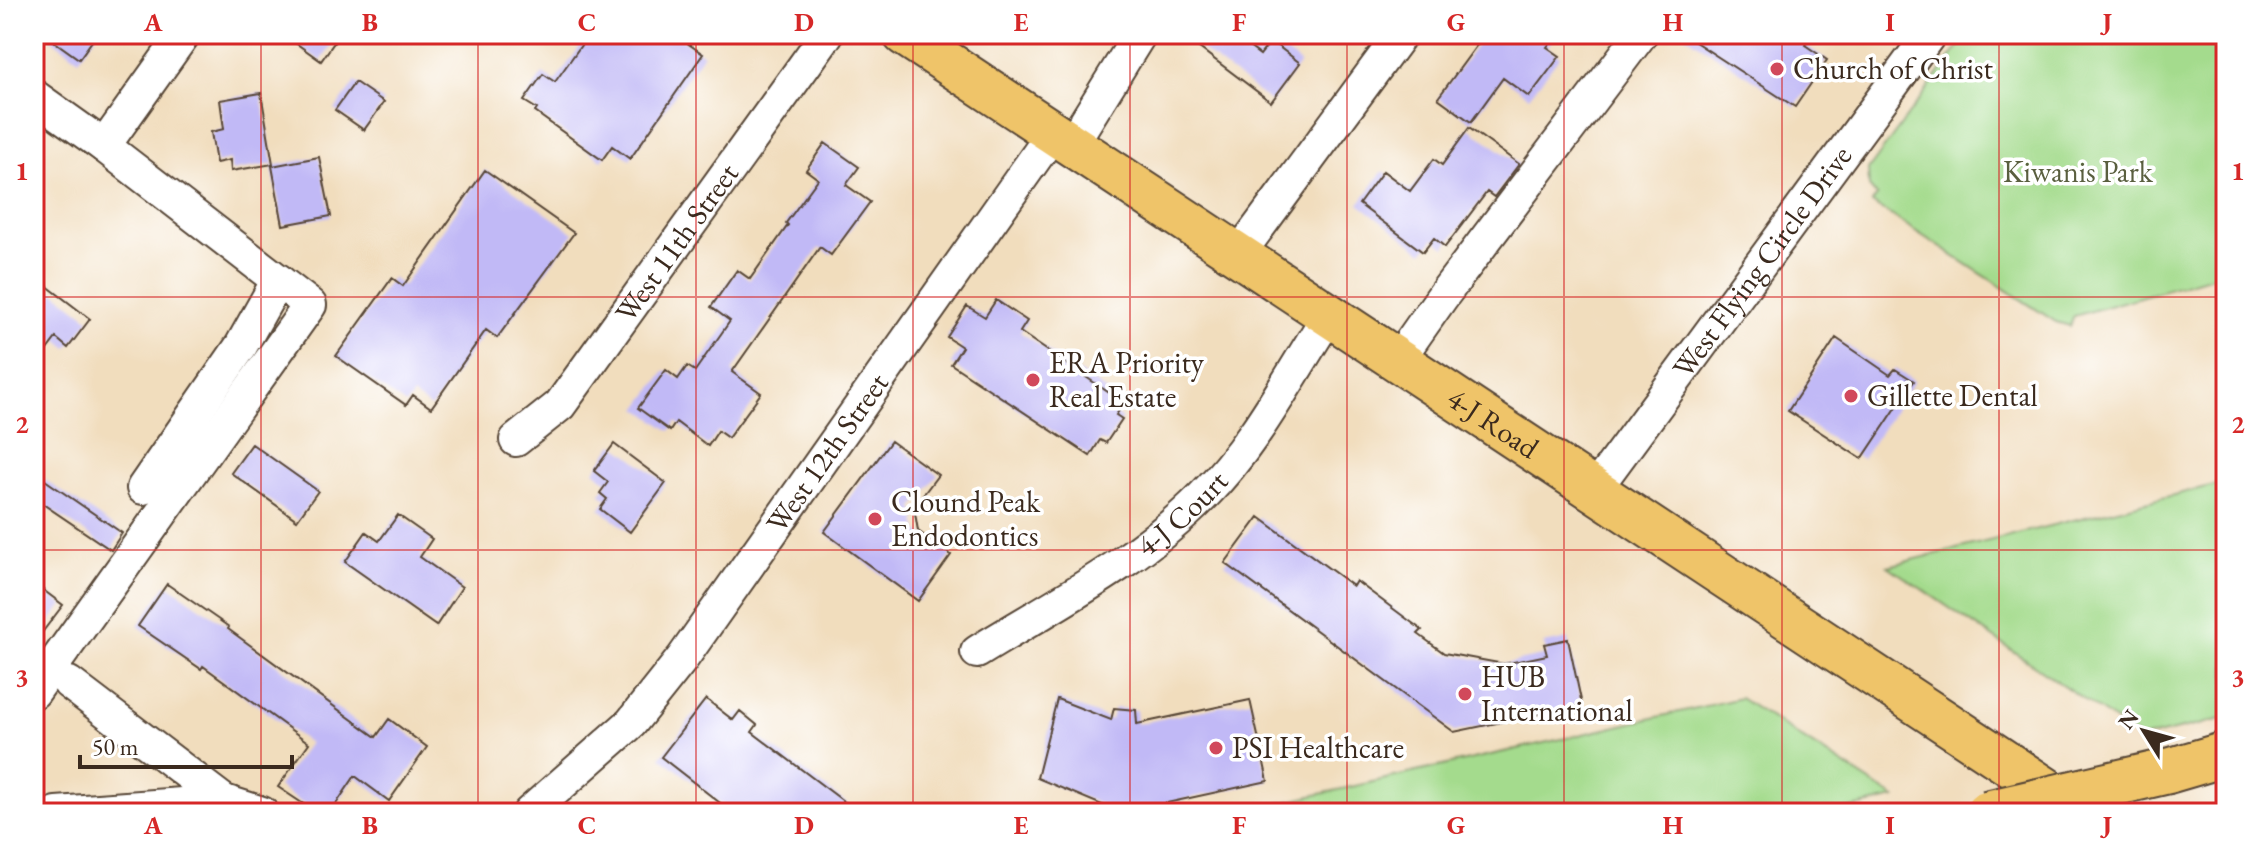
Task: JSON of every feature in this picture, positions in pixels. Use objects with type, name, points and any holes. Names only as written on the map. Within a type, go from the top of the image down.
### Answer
[{"type":"highway","points":[[1987,813],[2168,771],[2226,754]]},
{"type":"main road","name":"4-J Road","points":[[904,34],[2082,813]]},
{"type":"street","points":[[104,146],[184,34]]},
{"type":"street","name":"West 11th Street","points":[[516,440],[560,405],[827,34]]},
{"type":"street","name":"West 12th Street","points":[[529,813],[631,723],[682,659],[1140,34]]},
{"type":"street","points":[[1238,255],[1401,34]]},
{"type":"street","points":[[1397,361],[1641,34]]},
{"type":"street","name":"West Flying Circle Drive","points":[[1595,489],[1930,34]]},
{"type":"street","points":[[34,96],[310,305],[34,692]]},
{"type":"street","points":[[143,488],[241,346],[278,280]]},
{"type":"street","name":"4-J Court","points":[[977,652],[1148,545],[1203,496],[1251,440],[1329,315]]},
{"type":"street","points":[[69,683],[224,801],[262,813]]},
{"type":"street","points":[[56,813],[224,801]]},
{"type":"green space","name":"Kiwanis Park","points":[[1968,34],[2226,34],[2226,272],[2074,316],[2070,326],[2056,322],[1872,203],[1877,196],[1869,187],[1868,170]]},
{"type":"green space","points":[[2226,482],[2226,718],[2142,739],[1888,566]]},
{"type":"green space","points":[[1740,698],[1895,798],[1831,813],[1237,813]]},
{"type":"building","points":[[44,34],[97,34],[79,59]]},
{"type":"building","points":[[283,34],[340,34],[321,61]]},
{"type":"building","points":[[589,34],[674,34],[703,54],[630,159],[612,146],[602,160],[524,101],[543,74],[555,82]]},
{"type":"building","points":[[1208,34],[1232,34],[1260,55],[1271,41],[1300,63],[1271,102],[1198,47]]},
{"type":"building","points":[[1485,34],[1557,34],[1547,47],[1560,56],[1529,97],[1503,78],[1471,122],[1438,98]]},
{"type":"building","name":"Church of Christ","points":[[1683,34],[1812,34],[1805,45],[1827,60],[1795,107]]},
{"type":"building","points":[[355,82],[384,102],[364,130],[335,110]]},
{"type":"building","points":[[261,93],[273,164],[231,171],[230,160],[216,163],[211,132],[224,129],[220,100]]},
{"type":"building","points":[[1469,128],[1519,164],[1494,197],[1487,192],[1445,247],[1434,238],[1423,252],[1359,204],[1383,171],[1410,191],[1434,159],[1442,165]]},
{"type":"building","points":[[825,143],[859,167],[846,185],[870,202],[831,255],[820,247],[732,372],[761,393],[728,438],[718,431],[708,446],[676,422],[670,431],[638,408],[666,370],[678,379],[687,366],[695,371],[730,321],[711,307],[737,270],[750,279],[788,225],[786,223],[818,179],[806,170]]},
{"type":"building","points":[[319,157],[331,216],[283,225],[272,166]]},
{"type":"building","points":[[485,170],[574,233],[497,338],[486,330],[431,408],[413,395],[406,405],[336,356],[392,278],[403,286]]},
{"type":"building","points":[[34,276],[90,319],[68,348],[56,338],[34,367]]},
{"type":"building","name":"ERA Priority Real Estate","points":[[996,300],[1027,321],[1020,332],[1124,403],[1116,415],[1122,419],[1106,443],[1100,440],[1090,456],[951,364],[962,347],[947,337],[967,306],[985,317]]},
{"type":"building","name":"Gillette Dental","points":[[1836,338],[1890,375],[1895,369],[1914,381],[1862,459],[1788,411]]},
{"type":"building","name":"Clound Peak Endodontics","points":[[891,441],[938,475],[914,507],[918,531],[951,555],[918,601],[824,532]]},
{"type":"building","points":[[252,444],[318,491],[297,520],[231,473]]},
{"type":"building","points":[[614,444],[666,483],[630,532],[600,509],[607,499],[600,493],[608,482],[594,471]]},
{"type":"building","points":[[42,478],[122,533],[111,550],[34,498],[34,489]]},
{"type":"building","points":[[398,515],[432,539],[420,557],[462,587],[436,626],[345,562],[366,532],[379,541]]},
{"type":"building","points":[[1259,517],[1353,586],[1356,581],[1422,630],[1418,634],[1444,653],[1504,664],[1547,655],[1544,644],[1568,639],[1582,705],[1454,732],[1225,563]]},
{"type":"building","points":[[34,583],[63,605],[34,643]]},
{"type":"building","points":[[167,584],[376,737],[389,719],[427,747],[389,801],[355,776],[330,813],[317,813],[278,787],[309,743],[203,666],[201,669],[138,626]]},
{"type":"building","points":[[706,699],[733,720],[740,711],[757,725],[752,732],[859,813],[733,813],[661,757]]},
{"type":"building","points":[[1057,699],[1111,720],[1114,708],[1136,710],[1137,724],[1250,700],[1268,781],[1121,813],[1037,778]]},
{"type":"place","name":"Church of Christ","points":[[1777,69]]},
{"type":"place","name":"ERA Priority Real Estate","points":[[1033,380]]},
{"type":"place","name":"Gillette Dental","points":[[1851,396]]},
{"type":"place","name":"Clound Peak Endodontics","points":[[875,519]]},
{"type":"place","name":"HUB International","points":[[1465,694]]},
{"type":"place","name":"PSI Healthcare","points":[[1216,748]]}]
